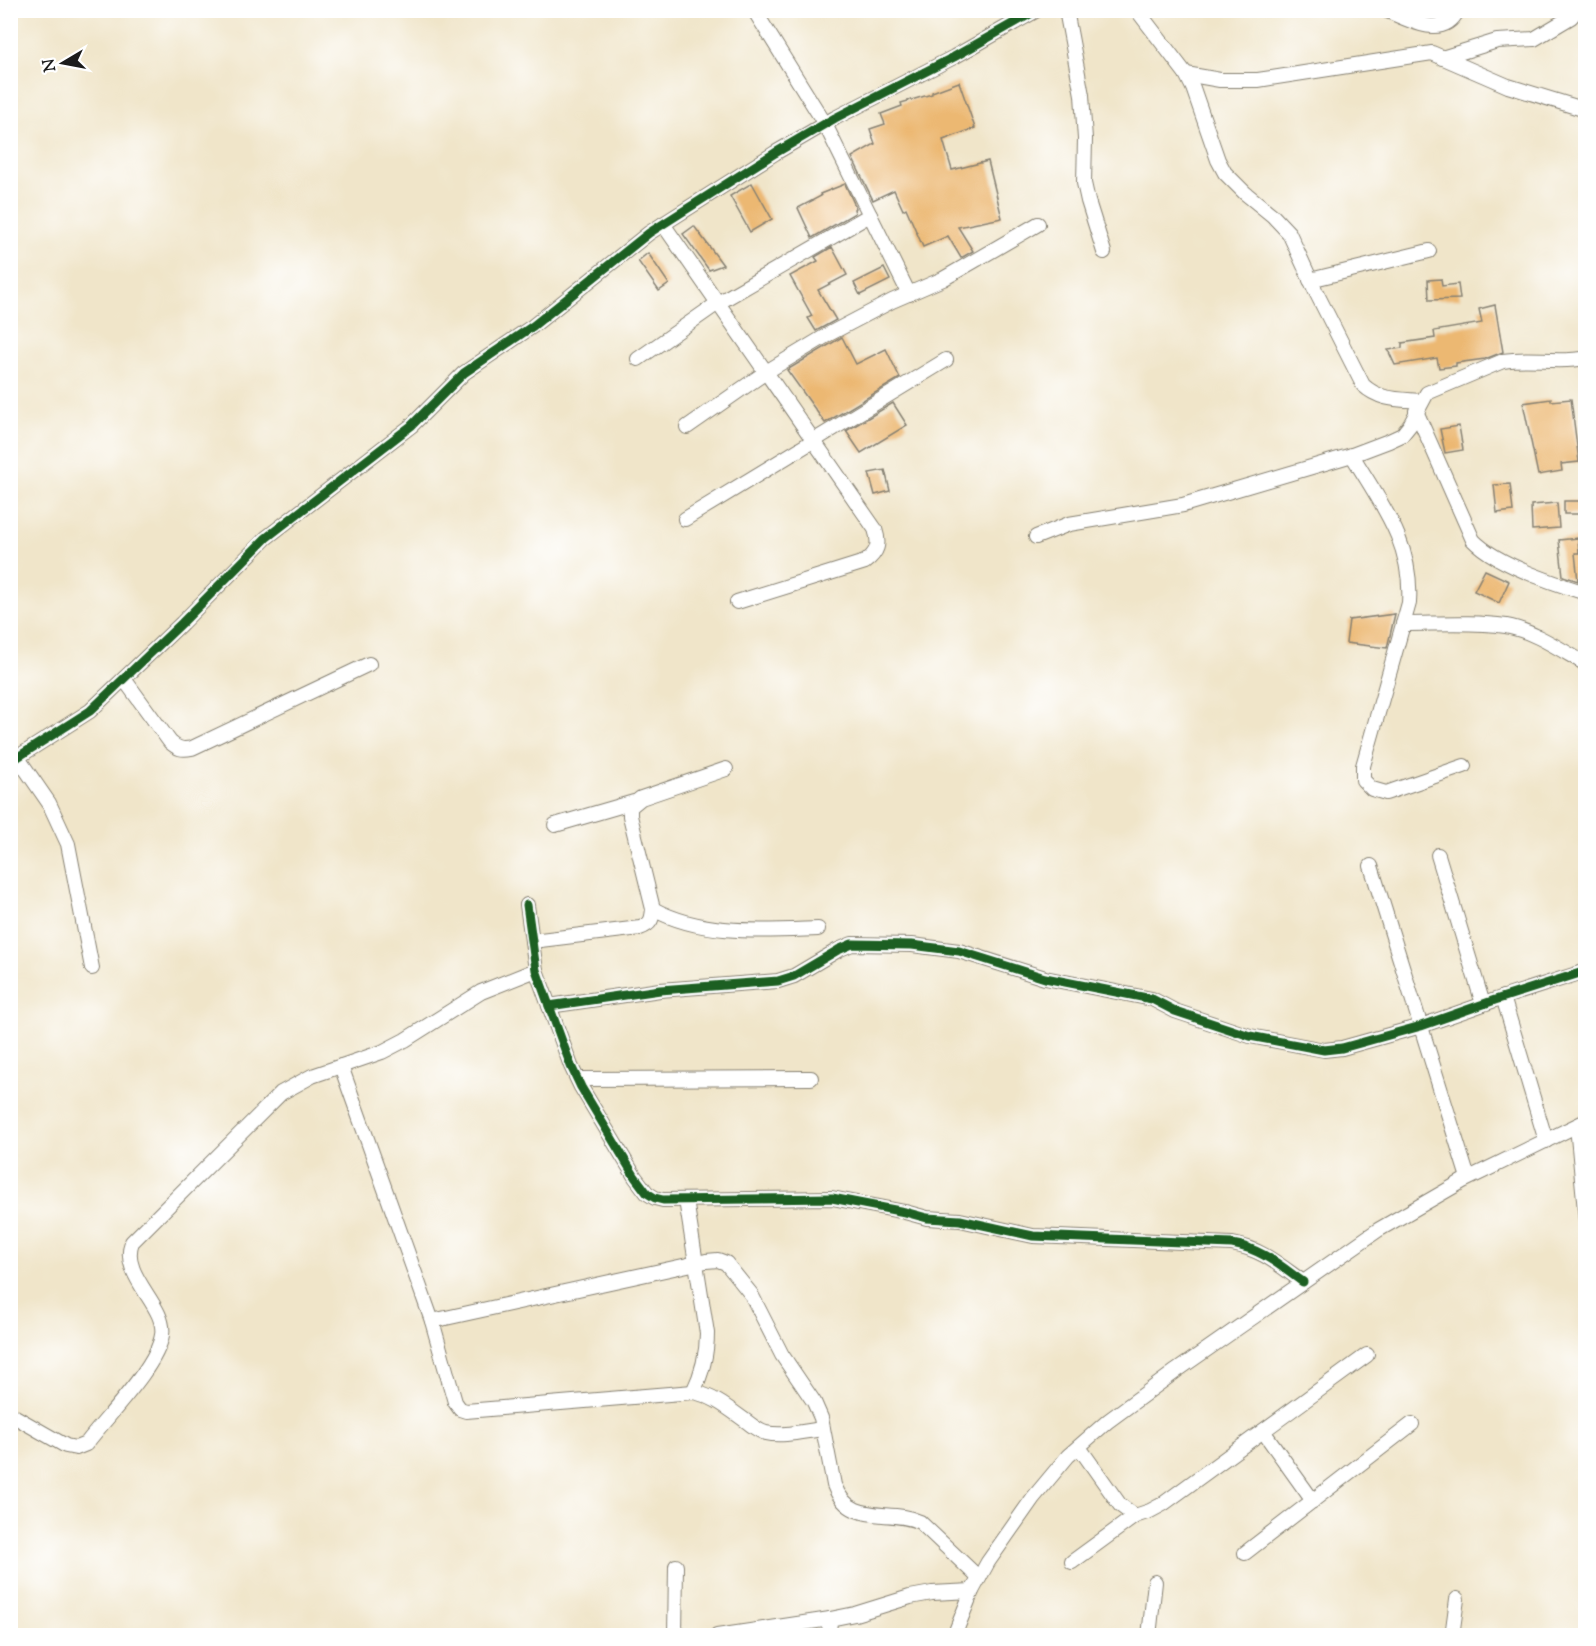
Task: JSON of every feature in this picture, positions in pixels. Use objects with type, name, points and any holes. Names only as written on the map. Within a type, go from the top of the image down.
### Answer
[{"type":"street","points":[[754,10],[825,124],[909,294]]},
{"type":"street","points":[[92,968],[68,844],[49,803],[14,760],[90,711],[266,538],[411,426],[464,373],[533,326],[649,233],[825,124],[954,57],[1037,10]]},
{"type":"street","points":[[1066,10],[1082,95],[1085,138],[1084,183],[1104,252]]},
{"type":"street","points":[[1137,10],[1186,74],[1225,173],[1289,233],[1310,280],[1364,385],[1372,394],[1419,406]]},
{"type":"street","points":[[1384,10],[1437,28],[1455,17],[1458,10]]},
{"type":"street","points":[[1442,58],[1497,40],[1534,39],[1571,17],[1577,10]]},
{"type":"street","points":[[1186,74],[1220,80],[1258,80],[1432,53],[1508,86],[1586,110]]},
{"type":"street","points":[[638,359],[718,303],[870,215]]},
{"type":"street","points":[[663,224],[874,529],[878,540],[878,548],[865,562],[737,602]]},
{"type":"street","points":[[687,427],[766,372],[829,334],[943,279],[1038,224]]},
{"type":"street","points":[[1310,280],[1429,251]]},
{"type":"street","points":[[1036,537],[1068,524],[1183,505],[1352,455],[1401,435],[1410,425],[1427,393],[1503,361],[1586,358]]},
{"type":"street","points":[[685,519],[812,439],[946,360]]},
{"type":"street","points":[[1419,406],[1465,523],[1479,545],[1504,560],[1555,584],[1586,592]]},
{"type":"street","points":[[1352,455],[1395,527],[1403,547],[1410,587],[1409,603],[1363,766],[1363,780],[1372,789],[1386,793],[1464,766]]},
{"type":"street","points":[[1403,624],[1507,626],[1529,634],[1586,664]]},
{"type":"street","points":[[124,679],[170,742],[182,750],[192,748],[369,663]]},
{"type":"street","points":[[555,825],[634,802],[726,769]]},
{"type":"street","points":[[532,941],[640,928],[649,924],[653,909],[630,816],[630,807],[634,802]]},
{"type":"street","points":[[1438,855],[1483,1004]]},
{"type":"street","points":[[1371,866],[1468,1178]]},
{"type":"street","points":[[527,905],[536,970],[578,1079],[635,1177],[647,1193],[655,1198],[663,1200],[831,1198],[927,1218],[960,1220],[1033,1236],[1232,1244],[1250,1247],[1266,1255],[1303,1282]]},
{"type":"street","points":[[653,909],[668,917],[716,927],[756,931],[818,928]]},
{"type":"street","points":[[549,1006],[660,990],[778,981],[794,976],[845,947],[864,943],[912,945],[970,953],[1045,978],[1152,999],[1175,1011],[1250,1036],[1324,1050],[1342,1048],[1421,1026],[1586,971]]},
{"type":"street","points":[[10,1414],[66,1446],[76,1448],[86,1444],[145,1370],[158,1348],[162,1335],[162,1326],[157,1313],[129,1261],[128,1251],[132,1242],[281,1093],[312,1076],[382,1052],[481,992],[536,970]]},
{"type":"street","points":[[1503,997],[1546,1141]]},
{"type":"street","points":[[341,1066],[432,1321],[455,1402],[460,1409],[466,1411],[693,1392],[715,1399],[757,1430],[766,1433],[822,1429]]},
{"type":"street","points":[[578,1079],[811,1078]]},
{"type":"street","points":[[954,1635],[972,1591],[988,1562],[1033,1498],[1079,1446],[1148,1392],[1378,1230],[1468,1178],[1581,1124],[1586,1221]]},
{"type":"street","points":[[686,1200],[707,1333],[707,1354],[693,1392]]},
{"type":"street","points":[[432,1321],[697,1263],[718,1260],[726,1263],[751,1294],[782,1355],[814,1402],[821,1418],[834,1485],[844,1503],[856,1510],[871,1514],[909,1517],[920,1522],[979,1578]]},
{"type":"street","points":[[1072,1562],[1135,1516],[1150,1512],[1162,1504],[1367,1355]]},
{"type":"street","points":[[1245,1553],[1412,1424]]},
{"type":"street","points":[[1263,1431],[1313,1501]]},
{"type":"street","points":[[1079,1446],[1120,1505],[1135,1516]]},
{"type":"street","points":[[675,1635],[676,1566]]},
{"type":"street","points":[[1149,1635],[1155,1582]]},
{"type":"street","points":[[717,1635],[830,1619],[932,1593],[972,1591]]},
{"type":"street","points":[[1452,1635],[1458,1599]]},
{"type":"street","points":[[829,1635],[830,1619]]},
{"type":"building","points":[[959,82],[975,128],[943,140],[952,170],[988,161],[1002,218],[958,227],[973,251],[961,258],[948,236],[923,247],[906,208],[903,210],[894,190],[873,200],[852,157],[875,144],[870,129],[885,124],[881,114],[902,106],[901,103],[932,94],[932,92]]},
{"type":"building","points":[[752,183],[772,219],[750,232],[730,196]]},
{"type":"building","points":[[845,184],[856,208],[855,213],[812,238],[798,208],[821,196],[820,194]]},
{"type":"building","points":[[694,226],[723,265],[709,270],[683,234]]},
{"type":"building","points":[[832,247],[847,275],[818,290],[836,320],[816,331],[808,318],[812,316],[790,276],[818,261],[815,257]]},
{"type":"building","points":[[648,253],[669,284],[659,291],[638,261]]},
{"type":"building","points":[[884,268],[890,280],[860,295],[854,283]]},
{"type":"building","points":[[1441,279],[1442,286],[1458,284],[1460,299],[1429,300],[1428,280]]},
{"type":"building","points":[[1495,305],[1503,352],[1485,359],[1456,363],[1456,366],[1439,368],[1437,358],[1395,365],[1388,350],[1402,348],[1402,343],[1435,338],[1434,331],[1482,323],[1479,309]]},
{"type":"building","points":[[842,337],[856,364],[886,349],[900,378],[825,423],[787,370]]},
{"type":"building","points":[[1551,399],[1551,401],[1571,399],[1579,462],[1561,464],[1562,471],[1538,475],[1523,403]]},
{"type":"building","points":[[893,403],[907,425],[861,453],[846,431]]},
{"type":"building","points":[[1459,426],[1463,450],[1445,453],[1440,429]]},
{"type":"building","points":[[885,470],[890,491],[875,495],[869,473]]},
{"type":"building","points":[[1510,484],[1513,511],[1497,513],[1494,485]]},
{"type":"building","points":[[1564,501],[1582,501],[1582,514],[1564,514]]},
{"type":"building","points":[[1557,503],[1559,528],[1532,530],[1531,505]]},
{"type":"building","points":[[1578,538],[1579,553],[1575,553],[1578,581],[1563,576],[1559,540]]},
{"type":"building","points":[[1485,570],[1509,581],[1499,603],[1474,591]]},
{"type":"building","points":[[1395,614],[1387,648],[1346,643],[1349,620]]},
{"type":"cycle path","points":[[10,762],[90,711],[266,538],[411,426],[464,373],[533,326],[649,233],[835,118],[954,57],[1037,10]]},
{"type":"cycle path","points":[[527,905],[536,970],[571,1066],[581,1087],[635,1177],[647,1193],[655,1198],[663,1200],[832,1198],[927,1218],[960,1220],[1033,1236],[1232,1244],[1261,1254],[1303,1282]]},
{"type":"cycle path","points":[[549,1006],[660,990],[778,981],[794,976],[852,944],[912,945],[959,951],[1045,978],[1152,999],[1175,1011],[1250,1036],[1324,1050],[1342,1048],[1421,1026],[1586,971]]}]
